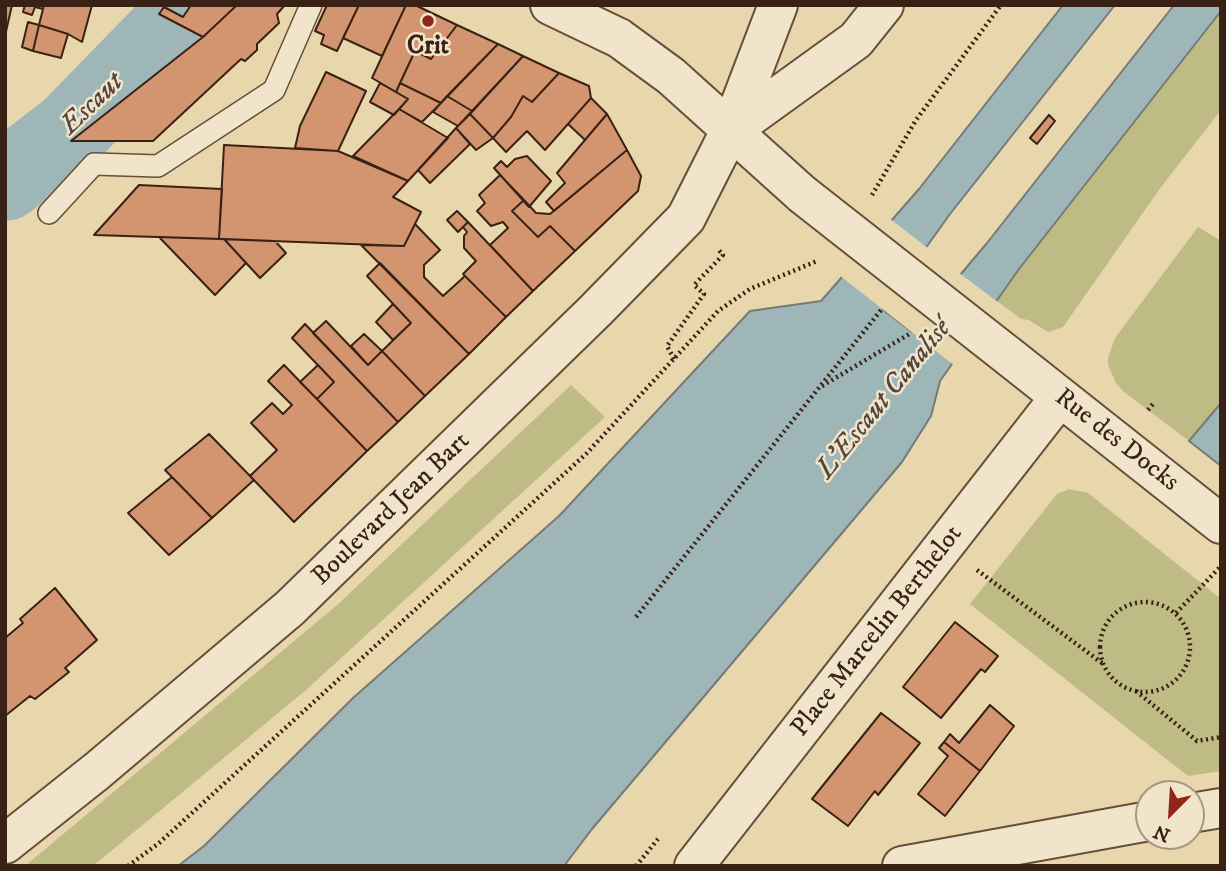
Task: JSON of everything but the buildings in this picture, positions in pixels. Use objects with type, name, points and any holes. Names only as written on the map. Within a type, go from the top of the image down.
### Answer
[{"type":"street","name":"Rue des Docks","points":[[550,5],[619,38],[671,76],[802,194],[1221,524]]},
{"type":"street","name":"Boulevard Jean Bart","points":[[5,844],[118,754],[290,608],[596,310],[686,218],[730,131],[778,5]]},
{"type":"street","name":"Boulevard Jean Bart","points":[[730,131],[856,40],[884,5]]},
{"type":"street","name":"Place Marcelin Berthelot","points":[[694,866],[1060,397]]},
{"type":"street","points":[[902,866],[1135,824]]},
{"type":"lane","points":[[49,213],[94,164],[158,166],[274,90],[311,5]]},
{"type":"path","points":[[868,202],[916,120],[1001,5]]},
{"type":"path","points":[[128,866],[159,843],[586,454],[718,311],[750,289],[820,260]]},
{"type":"path","points":[[674,359],[667,346],[704,294]]},
{"type":"path","points":[[636,617],[881,309]]},
{"type":"path","points":[[819,388],[912,332]]},
{"type":"path","points":[[1148,410],[1153,404]]},
{"type":"path","points":[[944,546],[1103,663]]},
{"type":"path","points":[[1176,613],[1221,566]]},
{"type":"path","points":[[1136,691],[1150,692],[1177,679],[1190,653],[1190,639],[1176,613],[1163,605],[1148,601],[1119,609],[1109,620],[1101,634],[1103,663],[1111,676],[1136,691],[1197,741],[1221,737]]},
{"type":"shaded area","points":[[1221,11],[1221,110],[1161,187],[1063,327],[1048,332],[1029,320],[1021,319],[997,301],[1019,269]]},
{"type":"shaded area","points":[[1198,227],[1221,241],[1221,403],[1189,441],[1124,392],[1116,383],[1108,365],[1108,358],[1115,338]]},
{"type":"shaded area","points":[[571,385],[605,417],[306,690],[93,866],[25,866],[336,606]]},
{"type":"shaded area","points":[[1069,489],[1088,493],[1221,599],[1221,771],[1188,776],[970,604],[1057,494]]},
{"type":"water","name":"L'Escaut Canalisé","points":[[1063,5],[1115,5],[950,214],[882,309],[912,332],[987,243],[1174,5],[1221,5],[1221,11],[1019,269],[940,381],[931,416],[902,462],[592,829],[564,866],[178,866],[204,846],[353,698],[559,516],[750,311],[821,301],[919,189]]},
{"type":"water","points":[[1221,403],[1221,466],[1189,441]]},
{"type":"pier","points":[[889,218],[929,249],[886,308],[911,328],[958,272],[999,303],[955,366],[839,275]]},
{"type":"waterway","name":"Escaut","points":[[5,181],[72,129],[175,23]]},
{"type":"place","name":"Crit","points":[[428,21]]}]
